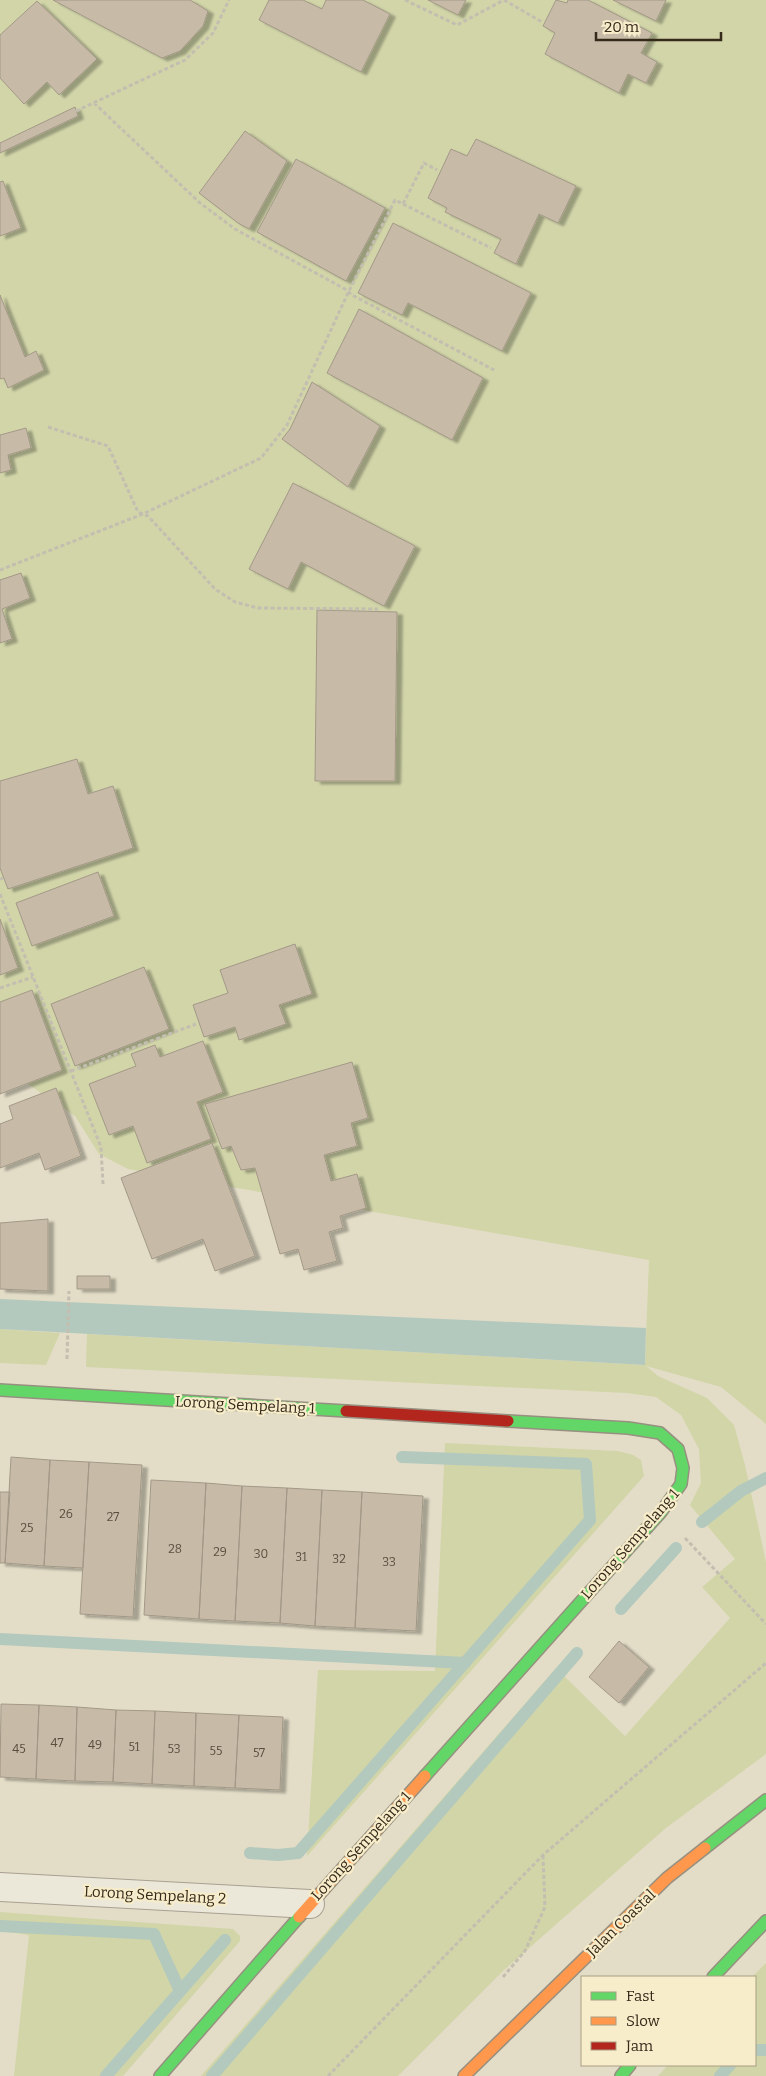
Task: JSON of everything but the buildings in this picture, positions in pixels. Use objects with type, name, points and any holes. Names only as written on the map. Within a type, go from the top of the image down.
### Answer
[{"type":"main road","name":"Lorong Sempelang 1","points":[[0,1390],[628,1428],[660,1433],[678,1449],[683,1468],[681,1484],[661,1512],[310,1904],[160,2076]]},
{"type":"main road","name":"Jalan Coastal","points":[[464,2076],[667,1878],[766,1800]]},
{"type":"main road","points":[[714,1976],[766,1921]]},
{"type":"main road","points":[[620,2076],[629,2066]]},
{"type":"street","name":"Lorong Sempelang 2","points":[[0,1887],[310,1904]]},
{"type":"path","points":[[76,110],[185,60],[213,33],[229,0]]},
{"type":"path","points":[[405,0],[457,25],[504,0],[542,22]]},
{"type":"path","points":[[94,103],[200,203],[235,229],[494,370]]},
{"type":"path","points":[[402,204],[424,163],[437,170]]},
{"type":"path","points":[[0,570],[143,514],[261,458],[287,426],[348,292],[395,200],[491,248]]},
{"type":"path","points":[[48,427],[108,446],[138,512],[148,516],[215,589],[235,602],[258,608],[378,609]]},
{"type":"path","points":[[0,894],[101,1147],[103,1184]]},
{"type":"path","points":[[0,988],[33,976]]},
{"type":"path","points":[[71,1071],[196,1024]]},
{"type":"path","points":[[68,1354],[69,1291]]},
{"type":"path","points":[[661,1512],[766,1624]]},
{"type":"path","points":[[328,2076],[543,1855],[766,1663]]},
{"type":"path","points":[[503,1977],[525,1951],[545,1907],[543,1855]]},
{"type":"green space","points":[[0,0],[766,0],[766,1424],[721,1387],[646,1366],[658,1376],[707,1398],[734,1425],[745,1465],[766,1562],[766,1754],[666,1828],[503,1971],[398,2076],[201,2076],[556,1668],[625,1736],[730,1618],[702,1587],[735,1559],[690,1505],[701,1483],[699,1449],[681,1415],[656,1397],[627,1393],[86,1367],[87,1334],[645,1365],[649,1260],[128,1169],[99,1154],[75,1116],[0,1065]]},
{"type":"green space","points":[[0,1329],[60,1333],[46,1365],[0,1363]]},
{"type":"green space","points":[[445,1443],[618,1451],[633,1455],[641,1460],[644,1476],[307,1856],[318,1670],[435,1671]]},
{"type":"green space","points":[[0,1912],[233,1929],[240,1936],[240,1941],[123,2076],[14,2076],[29,1935],[0,1931]]},
{"type":"green space","points":[[766,1963],[766,2076],[658,2076],[667,2066],[756,2066],[756,1976],[753,1976]]},
{"type":"shaded area","points":[[0,1299],[646,1328],[645,1365],[0,1329]]},
{"type":"waterway","points":[[250,1853],[278,1855],[298,1853],[590,1520],[586,1464],[402,1457]]},
{"type":"waterway","points":[[702,1522],[741,1491],[766,1478]]},
{"type":"waterway","points":[[621,1609],[676,1548]]},
{"type":"waterway","points":[[0,1639],[465,1663]]},
{"type":"waterway","points":[[212,2076],[577,1653]]},
{"type":"waterway","points":[[0,1926],[154,1934],[180,1991]]},
{"type":"waterway","points":[[106,2076],[225,1940]]},
{"type":"waterway","points":[[756,2050],[766,2050]]},
{"type":"waterway","points":[[720,2076],[729,2066]]},
{"type":"traffic: fast","points":[[0,1390],[346,1411]]},
{"type":"traffic: fast","points":[[425,1776],[661,1512],[681,1484],[683,1468],[678,1449],[660,1433],[628,1428],[508,1421]]},
{"type":"traffic: fast","points":[[705,1848],[766,1800]]},
{"type":"traffic: fast","points":[[160,2076],[299,1917]]},
{"type":"traffic: fast","points":[[714,1976],[766,1921]]},
{"type":"traffic: fast","points":[[621,2076],[629,2066]]},
{"type":"traffic: slow","points":[[299,1917],[425,1776]]},
{"type":"traffic: slow","points":[[464,2076],[667,1878],[705,1848]]},
{"type":"traffic: jam","points":[[346,1411],[508,1421]]}]
